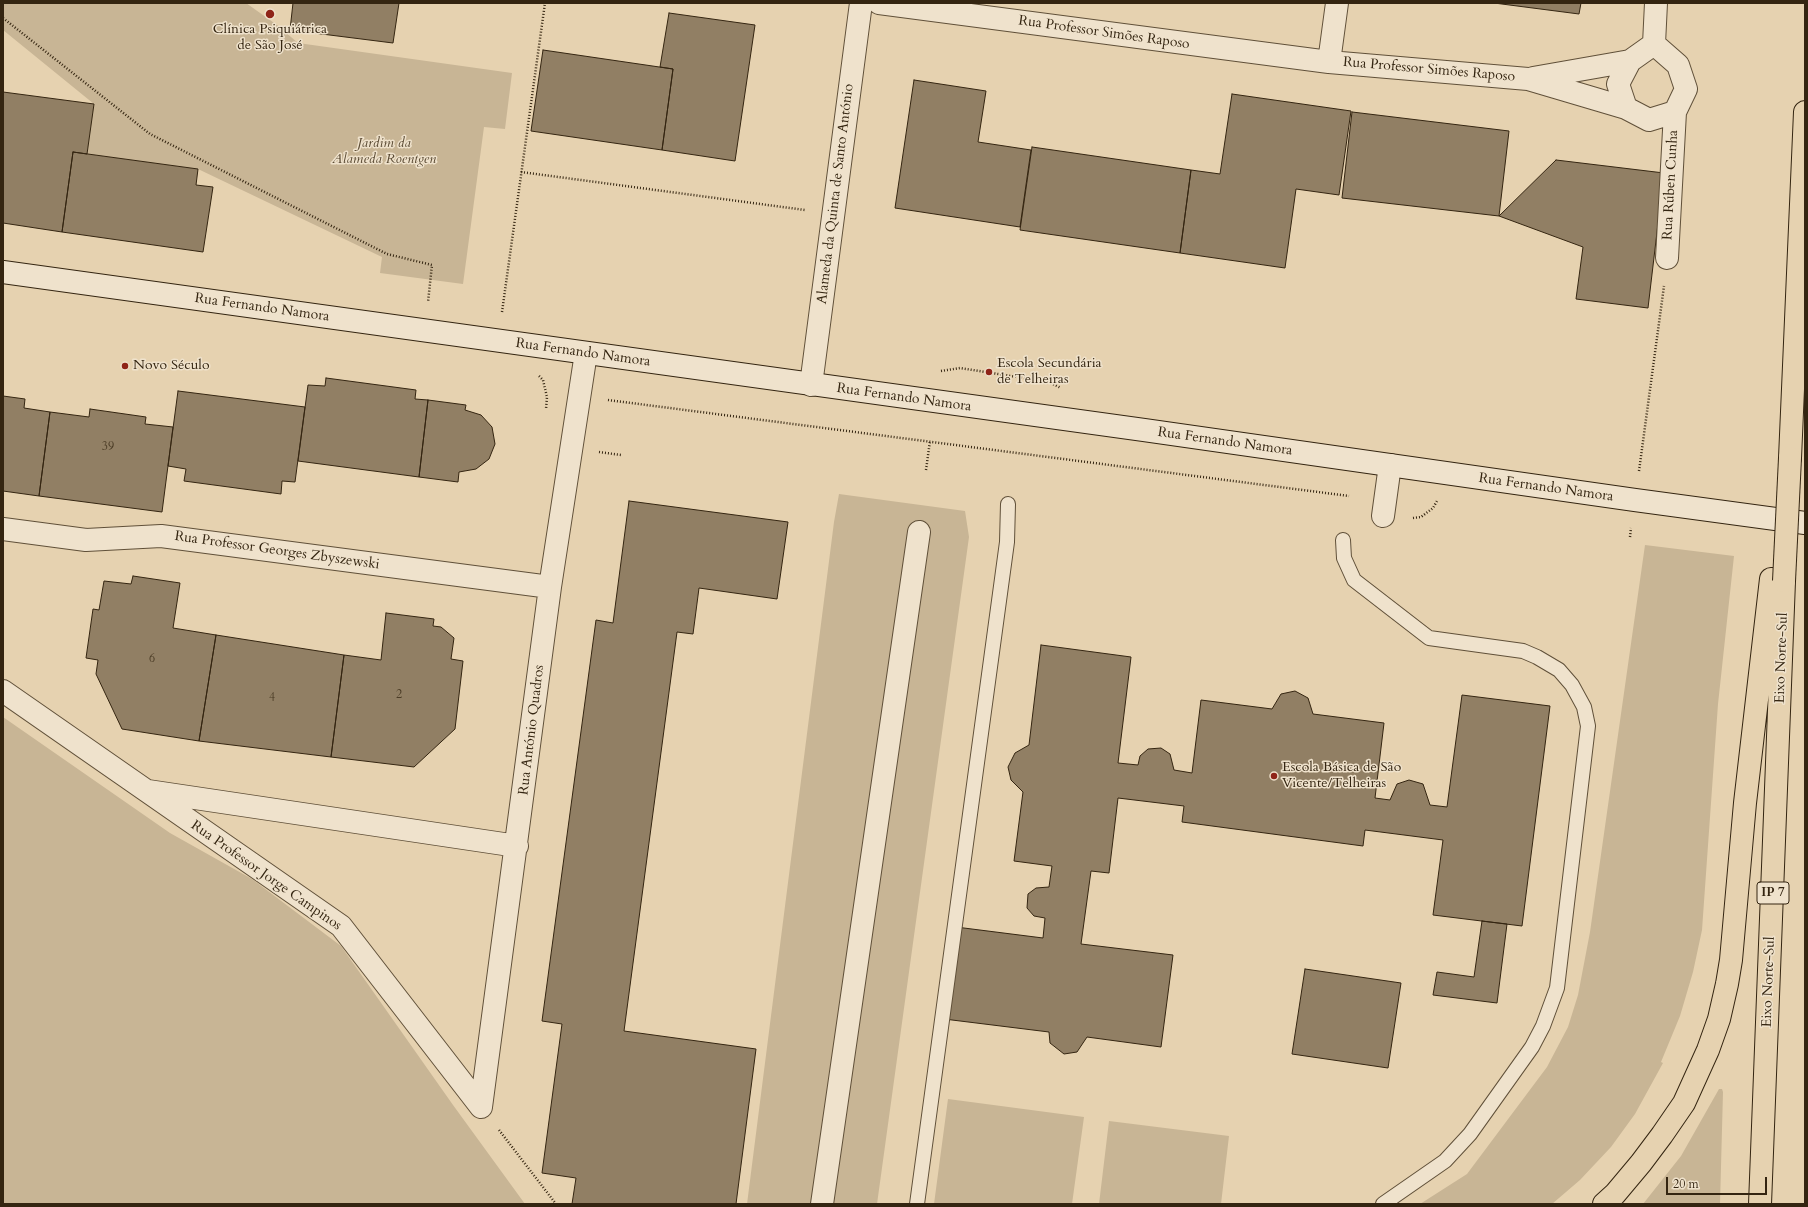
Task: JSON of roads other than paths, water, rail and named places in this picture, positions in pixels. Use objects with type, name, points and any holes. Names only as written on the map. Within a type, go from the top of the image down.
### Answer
[{"type":"highway","name":"Eixo Norte-Sul","points":[[1760,1204],[1778,580],[1790,458],[1805,112]]},
{"type":"highway","points":[[1604,1204],[1615,1194],[1649,1152],[1684,1102],[1708,1050],[1719,1019],[1728,984],[1745,803],[1778,580]]},
{"type":"street","name":"Alameda da Quinta de Santo António","points":[[811,385],[861,3]]},
{"type":"street","name":"Rua Professor Simões Raposo","points":[[879,3],[1329,62],[1528,78],[1626,108],[1649,120],[1674,112]]},
{"type":"street","name":"Rua Professor Simões Raposo","points":[[1329,62],[1337,3]]},
{"type":"street","points":[[1656,3],[1654,44],[1678,64],[1686,89],[1674,112]]},
{"type":"street","name":"Rua Professor Simões Raposo","points":[[1528,78],[1630,61],[1654,44]]},
{"type":"street","name":"Rua Professor Simões Raposo","points":[[1626,108],[1618,84],[1630,61]]},
{"type":"street","name":"Rua Rúben Cunha","points":[[1667,258],[1674,112]]},
{"type":"street","name":"Rua Fernando Namora","points":[[3,272],[1805,523]]},
{"type":"street","name":"Rua António Quadros","points":[[481,1107],[550,587],[586,354]]},
{"type":"street","points":[[1382,516],[1390,465]]},
{"type":"street","name":"Rua Professor Georges Zbyszewski","points":[[3,529],[86,540],[161,536],[550,587]]},
{"type":"street","points":[[822,1204],[919,532]]},
{"type":"street","name":"Rua Professor Jorge Campinos","points":[[3,692],[341,926],[481,1107]]},
{"type":"street","name":"Rua Professor Jorge Campinos","points":[[143,790],[516,846]]},
{"type":"lane","points":[[917,1204],[1006,550],[1008,504]]},
{"type":"lane","points":[[1343,540],[1344,558],[1354,580],[1429,638],[1522,652],[1537,657],[1559,670],[1572,685],[1584,707],[1588,726],[1557,988],[1543,1026],[1532,1047],[1470,1134],[1445,1161],[1383,1204]]},
{"type":"place","name":"Clínica Psiquiátrica de São José","points":[[270,14]]},
{"type":"place","name":"Novo Século","points":[[125,366]]},
{"type":"place","name":"Escola Secundária de Telheiras","points":[[989,372]]},
{"type":"place","name":"Escola Básica de São Vicente/Telheiras","points":[[1274,776]]},
{"type":"park label","name":"Jardim da Alameda Roentgen","points":[[384,152]]}]
